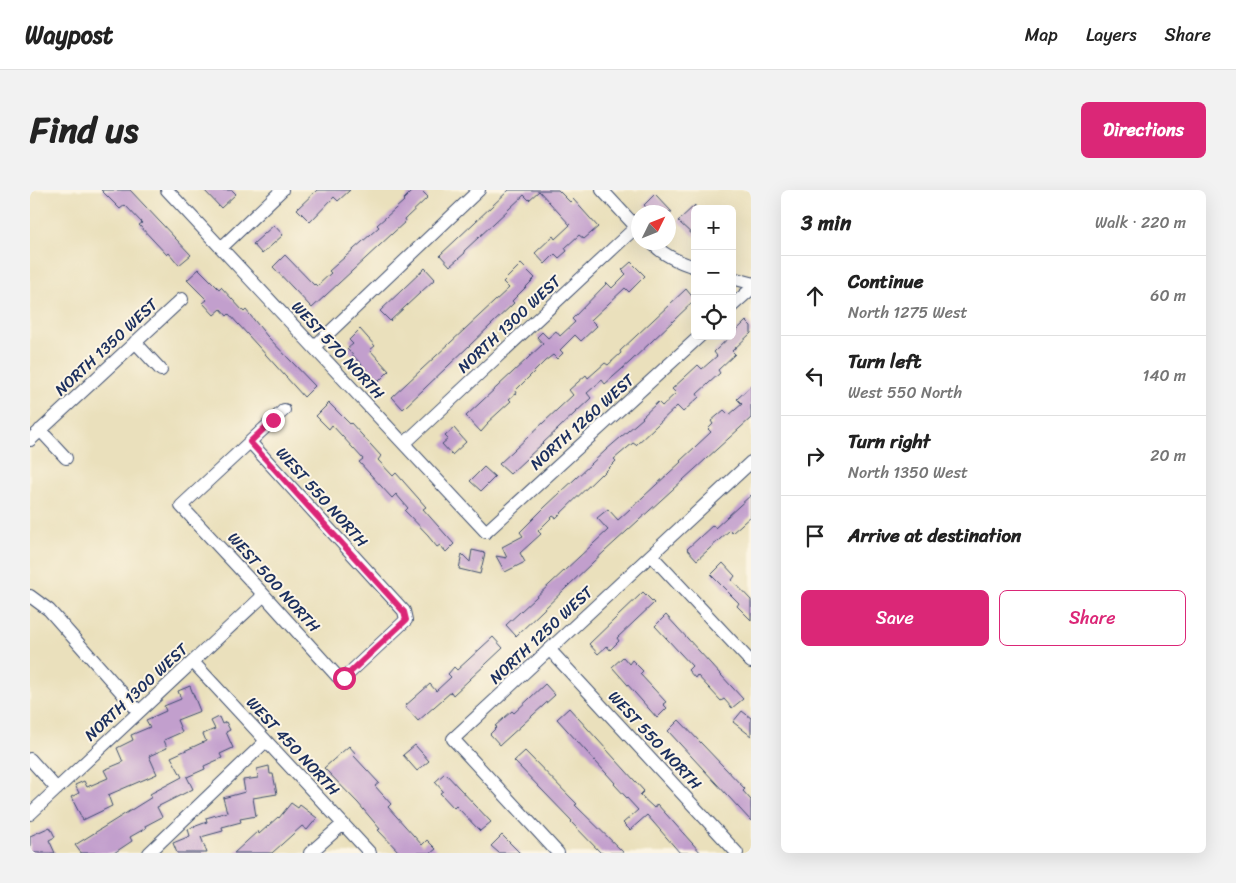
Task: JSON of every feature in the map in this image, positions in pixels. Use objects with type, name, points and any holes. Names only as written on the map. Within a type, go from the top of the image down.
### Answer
[{"type":"street","name":"WEST 570 NORTH","points":[[167,190],[486,532]]},
{"type":"street","points":[[221,248],[282,190]]},
{"type":"street","points":[[314,347],[480,190]]},
{"type":"street","points":[[602,190],[631,221]]},
{"type":"street","name":"NORTH 1300 WEST","points":[[404,444],[631,234]]},
{"type":"street","points":[[658,250],[681,263],[691,266]]},
{"type":"street","points":[[736,279],[751,283]]},
{"type":"street","points":[[736,302],[751,289]]},
{"type":"street","name":"NORTH 1350 WEST","points":[[30,440],[182,299]]},
{"type":"street","name":"NORTH 1260 WEST","points":[[486,532],[696,340]]},
{"type":"street","points":[[136,342],[162,370]]},
{"type":"street","points":[[250,442],[284,410]]},
{"type":"street","points":[[40,430],[66,458]]},
{"type":"street","name":"WEST 500 NORTH","points":[[250,442],[181,506],[337,676],[344,678]]},
{"type":"street","name":"WEST 550 NORTH","points":[[250,442],[404,612],[406,620],[344,678]]},
{"type":"street","name":"NORTH 1250 WEST","points":[[558,853],[453,738],[751,463]]},
{"type":"street","points":[[651,555],[751,662]]},
{"type":"street","name":"NORTH 1300 WEST","points":[[30,814],[264,595]]},
{"type":"street","points":[[30,596],[49,610],[139,712]]},
{"type":"street","name":"WEST 550 NORTH","points":[[549,649],[736,853]]},
{"type":"street","name":"WEST 450 NORTH","points":[[192,662],[370,853]]},
{"type":"street","points":[[148,853],[266,741]]},
{"type":"street","points":[[30,759],[57,789]]},
{"type":"street","points":[[310,853],[343,824]]},
{"type":"building","points":[[101,190],[130,190],[191,255],[179,265],[139,225],[142,223],[125,205],[120,209]]},
{"type":"building","points":[[204,190],[232,190],[236,194],[221,208]]},
{"type":"building","points":[[317,190],[350,190],[338,201],[334,197],[310,222],[297,209]]},
{"type":"building","points":[[413,190],[421,190],[428,197],[405,219],[406,221],[312,308],[273,267],[285,255],[317,286],[331,273],[329,271],[379,227],[377,225],[404,201]]},
{"type":"building","points":[[509,190],[558,190],[570,202],[573,199],[598,227],[584,239],[579,235],[565,248],[567,251],[559,258],[555,254],[545,264],[535,253],[553,236],[555,239],[570,225],[539,191],[529,200],[524,195],[450,266],[440,255]]},
{"type":"building","points":[[655,194],[665,205],[644,205]]},
{"type":"building","points":[[691,209],[691,233],[678,221]]},
{"type":"building","points":[[274,225],[283,235],[262,254],[253,244]]},
{"type":"building","points":[[631,262],[645,276],[629,292],[625,288],[591,320],[597,326],[581,341],[575,335],[560,350],[563,353],[557,359],[553,355],[545,361],[515,391],[516,393],[509,399],[511,401],[487,423],[481,432],[466,416],[543,344],[537,337],[542,332],[548,338],[556,331],[560,336],[575,322],[572,319],[607,283],[612,288],[626,274],[622,270]]},
{"type":"building","points":[[521,264],[535,278],[512,301],[514,303],[403,409],[392,397],[509,288],[503,282]]},
{"type":"building","points":[[425,268],[435,279],[390,321],[380,311]]},
{"type":"building","points":[[199,269],[219,289],[221,287],[244,312],[246,310],[267,336],[315,386],[304,397],[229,314],[227,316],[221,309],[214,315],[203,303],[207,300],[187,280]]},
{"type":"building","points":[[686,289],[691,295],[691,304],[630,362],[605,384],[602,380],[587,393],[591,398],[510,474],[499,464],[573,395],[569,390],[586,375],[588,378],[605,363],[608,365],[621,353],[620,351]]},
{"type":"building","points":[[746,321],[751,326],[751,333],[732,351],[735,354],[718,370],[720,373],[697,394],[699,397],[683,412],[677,406],[636,445],[633,443],[614,459],[616,461],[602,475],[556,518],[553,516],[538,531],[541,534],[520,553],[525,562],[505,572],[496,556],[507,558],[502,547],[523,536],[520,532],[545,507],[643,418],[658,402],[662,406],[676,393],[672,389],[698,365],[702,369],[717,356],[714,352],[726,340],[736,340],[736,331]]},
{"type":"building","points":[[360,329],[375,346],[370,350],[389,371],[378,382],[347,349],[353,344],[349,340]]},
{"type":"building","points":[[751,386],[751,418],[593,562],[516,636],[506,625],[608,530],[597,518],[608,509],[618,520],[711,432],[708,429],[713,424],[711,421],[724,410],[729,415],[742,404],[737,399]]},
{"type":"building","points":[[329,403],[351,423],[381,456],[378,460],[393,476],[396,473],[426,507],[423,509],[454,544],[446,552],[440,545],[437,547],[405,511],[408,508],[396,494],[392,498],[359,462],[363,459],[332,425],[329,429],[316,416]]},
{"type":"building","points":[[454,428],[466,442],[452,455],[442,444],[448,439],[445,436]]},
{"type":"building","points":[[484,467],[495,477],[481,491],[470,481]]},
{"type":"building","points":[[751,495],[751,516],[732,533],[730,530],[697,560],[687,549],[713,525],[715,528]]},
{"type":"building","points":[[472,550],[485,553],[480,574],[459,569],[462,554],[470,562]]},
{"type":"building","points":[[723,563],[735,576],[732,580],[751,600],[751,620],[737,606],[739,603],[711,575]]},
{"type":"building","points":[[643,592],[654,603],[617,638],[619,641],[610,650],[607,646],[598,654],[589,644]]},
{"type":"building","points":[[666,615],[743,699],[732,708],[724,699],[721,701],[697,675],[695,678],[688,670],[692,666],[655,626]]},
{"type":"building","points":[[493,637],[503,648],[453,695],[451,692],[418,721],[405,706],[430,684],[436,691],[451,677],[448,674],[454,667],[457,670]]},
{"type":"building","points":[[623,657],[629,664],[632,660],[643,671],[640,674],[666,702],[663,704],[667,708],[657,718],[612,667]]},
{"type":"building","points":[[545,684],[555,695],[500,745],[490,734],[497,727],[495,726],[512,711],[514,713]]},
{"type":"building","points":[[190,686],[200,711],[177,720],[182,732],[164,740],[167,748],[149,756],[157,774],[108,795],[112,806],[83,820],[71,797],[79,793],[75,785],[84,781],[87,787],[108,778],[104,770],[123,762],[117,748],[133,740],[131,735],[150,727],[146,720],[166,711],[164,706],[181,699],[178,691]]},
{"type":"building","points":[[569,708],[644,791],[640,795],[654,808],[657,804],[701,853],[680,853],[647,815],[630,830],[623,823],[638,810],[557,719]]},
{"type":"building","points":[[742,711],[751,718],[751,736],[733,722]]},
{"type":"building","points":[[219,717],[222,724],[226,722],[230,730],[226,732],[233,748],[220,754],[222,758],[204,766],[205,769],[187,777],[193,789],[157,807],[162,817],[130,837],[132,841],[114,853],[81,853],[75,845],[152,797],[150,794],[182,777],[171,757],[206,741],[203,734],[215,729],[211,721]]},
{"type":"building","points":[[679,720],[745,789],[743,791],[751,800],[751,821],[668,731]]},
{"type":"building","points":[[415,745],[429,761],[417,771],[403,755]]},
{"type":"building","points":[[349,746],[356,754],[354,756],[379,783],[375,786],[391,804],[388,807],[422,845],[427,840],[436,849],[431,853],[400,853],[378,830],[380,829],[358,803],[324,768]]},
{"type":"building","points":[[525,751],[577,804],[575,805],[624,853],[601,853],[514,761]]},
{"type":"building","points":[[269,766],[270,774],[273,774],[277,794],[253,798],[256,816],[240,819],[241,822],[222,827],[223,831],[201,837],[207,853],[177,853],[173,843],[190,836],[188,829],[207,822],[206,818],[227,812],[223,798],[245,792],[243,780],[258,778],[257,769]]},
{"type":"building","points":[[445,773],[491,822],[480,831],[456,806],[454,808],[440,793],[443,791],[435,782]]},
{"type":"building","points":[[291,803],[298,808],[300,805],[317,818],[307,830],[302,826],[272,853],[234,853],[258,831],[259,834],[279,818]]},
{"type":"building","points":[[50,827],[55,837],[49,840],[55,853],[30,853],[30,836]]},
{"type":"building","points":[[502,835],[520,853],[499,853],[491,846]]},
{"type":"route","points":[[273,420],[250,442],[404,612],[406,620],[344,678]]}]
